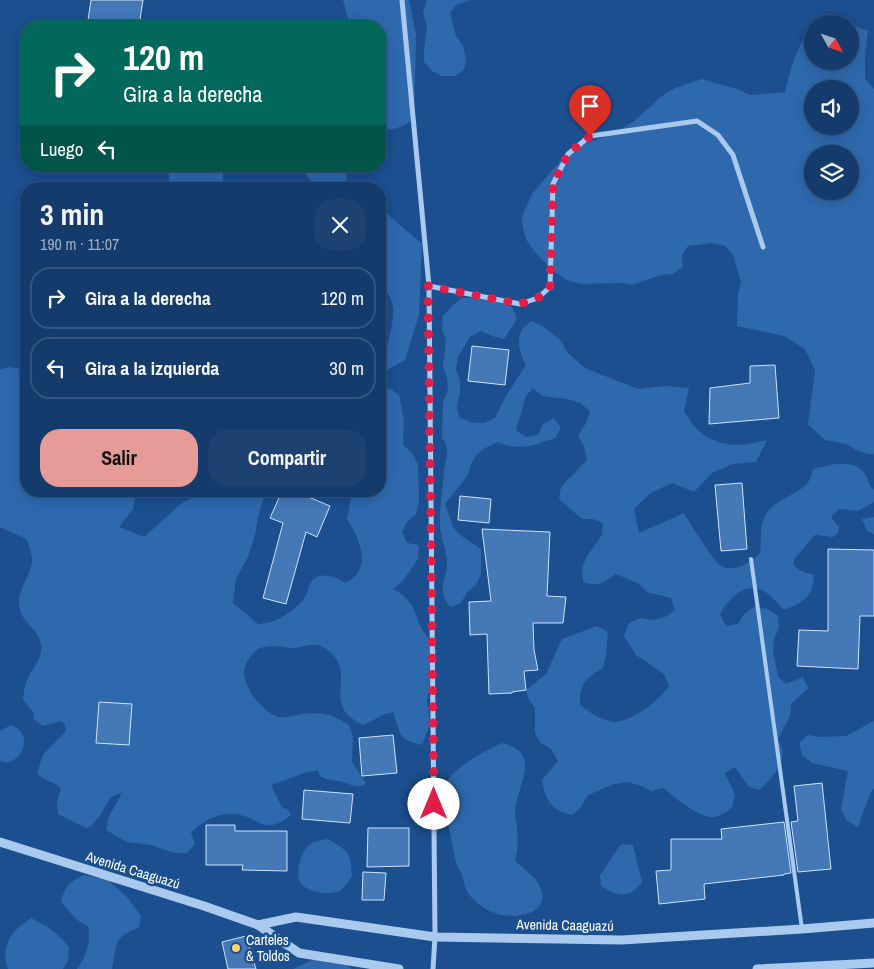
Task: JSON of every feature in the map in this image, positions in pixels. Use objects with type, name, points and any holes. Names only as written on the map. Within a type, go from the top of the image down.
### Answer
[{"type":"street","points":[[402,0],[428,286],[435,937],[433,969]]},
{"type":"street","points":[[428,286],[520,304],[538,298],[550,287],[553,184],[568,154],[590,136],[696,121],[718,135],[734,155],[763,247]]},
{"type":"street","name":"Avenida Caaguazú","points":[[0,842],[204,906],[258,925],[299,953],[399,969]]},
{"type":"street","name":"Avenida Caaguazú","points":[[258,925],[296,917],[435,937],[622,940],[874,923]]},
{"type":"street","points":[[757,969],[874,963]]},
{"type":"lane","points":[[751,559],[802,929]]},
{"type":"shaded area","points":[[343,0],[409,0],[416,34],[414,118],[403,126],[386,129],[386,20],[348,20]]},
{"type":"shaded area","points":[[427,0],[471,0],[456,5],[450,13],[456,36],[463,46],[466,58],[464,70],[454,76],[442,76],[432,71],[424,62],[427,26],[423,13]]},
{"type":"shaded area","points":[[859,28],[868,31],[865,79],[874,89],[874,454],[856,450],[846,444],[825,440],[808,424],[815,370],[805,349],[784,336],[737,326],[738,295],[741,282],[733,255],[725,246],[713,243],[688,246],[682,255],[683,267],[673,274],[661,275],[632,285],[621,283],[580,284],[567,280],[553,271],[534,251],[527,241],[523,229],[522,217],[532,194],[568,152],[580,145],[621,129],[633,122],[662,96],[675,88],[702,79],[740,90],[750,95],[785,92],[795,57],[804,38],[804,70],[859,70]]},
{"type":"shaded area","points":[[169,172],[223,172],[223,182],[169,182]]},
{"type":"shaded area","points":[[304,172],[346,172],[347,182],[312,182]]},
{"type":"shaded area","points":[[386,213],[422,244],[419,315],[405,360],[386,370],[387,350],[393,319],[393,305],[386,291]]},
{"type":"shaded area","points":[[488,297],[512,307],[517,319],[504,339],[481,331],[470,337],[458,357],[456,369],[460,380],[460,393],[457,405],[459,417],[470,422],[484,423],[495,418],[506,396],[526,365],[519,339],[523,329],[531,321],[543,326],[561,341],[567,352],[585,368],[638,389],[664,386],[689,388],[684,412],[697,429],[707,437],[715,441],[740,445],[767,440],[756,462],[733,464],[712,473],[694,492],[672,483],[651,493],[634,509],[639,533],[684,513],[716,562],[727,568],[739,567],[760,553],[762,527],[768,512],[778,502],[797,492],[807,484],[813,469],[840,464],[853,465],[864,472],[870,486],[874,490],[874,502],[858,511],[839,509],[831,517],[839,527],[838,533],[833,537],[815,535],[795,558],[793,564],[798,569],[814,575],[812,589],[806,598],[784,610],[767,593],[760,589],[746,589],[734,596],[720,614],[726,626],[738,624],[744,614],[754,607],[767,609],[778,616],[779,628],[774,639],[773,652],[778,676],[786,684],[803,677],[808,688],[791,704],[790,716],[778,739],[782,749],[782,756],[775,773],[759,790],[749,787],[735,767],[725,773],[735,795],[732,807],[720,815],[709,817],[703,815],[681,802],[664,788],[651,791],[628,782],[614,784],[588,795],[581,807],[572,815],[554,807],[547,799],[542,780],[558,761],[551,749],[541,743],[535,733],[535,708],[528,698],[526,690],[546,674],[562,639],[597,626],[608,632],[603,668],[588,678],[582,687],[580,698],[580,705],[601,718],[615,722],[630,718],[653,703],[669,686],[664,674],[636,655],[624,636],[629,623],[641,618],[653,620],[665,617],[675,610],[671,598],[647,592],[639,584],[616,574],[600,583],[583,582],[582,568],[587,556],[602,535],[603,523],[593,519],[582,519],[559,499],[561,487],[587,460],[584,446],[578,436],[586,423],[590,411],[580,403],[567,399],[542,396],[533,388],[526,396],[516,430],[526,437],[538,435],[543,424],[554,418],[561,428],[555,438],[520,447],[513,447],[498,442],[477,454],[471,464],[468,475],[445,504],[453,527],[460,535],[481,549],[481,574],[476,585],[467,592],[461,603],[450,607],[443,594],[447,559],[440,529],[440,519],[447,454],[445,442],[442,438],[443,402],[448,391],[447,378],[443,366],[446,340],[442,329],[443,316],[462,298]]},
{"type":"shaded area","points":[[8,367],[20,369],[20,497],[135,497],[133,509],[119,527],[144,537],[183,502],[194,497],[264,497],[248,557],[236,579],[233,603],[258,624],[271,622],[292,611],[303,600],[310,584],[317,577],[336,578],[345,583],[354,577],[359,570],[362,555],[355,532],[347,519],[351,497],[386,497],[386,389],[389,388],[399,395],[404,421],[403,445],[413,454],[418,465],[419,501],[416,514],[407,522],[402,531],[407,543],[419,545],[418,559],[403,581],[393,589],[403,595],[412,605],[421,628],[437,651],[429,673],[430,685],[427,700],[430,724],[422,745],[403,737],[393,712],[384,714],[362,725],[348,715],[341,703],[340,667],[337,660],[325,648],[315,645],[295,648],[265,647],[253,653],[244,671],[248,687],[253,695],[265,709],[279,717],[309,713],[321,714],[332,716],[349,725],[353,736],[352,762],[366,783],[357,787],[329,780],[320,776],[318,770],[271,785],[282,807],[288,810],[291,815],[280,823],[273,825],[263,824],[237,814],[215,817],[202,823],[191,833],[195,844],[187,853],[174,853],[151,845],[127,842],[106,830],[109,816],[122,793],[111,797],[99,817],[91,826],[86,828],[58,814],[57,802],[61,788],[37,773],[43,755],[66,731],[65,725],[61,721],[43,726],[33,719],[34,713],[23,700],[27,680],[41,653],[39,637],[22,616],[19,603],[19,597],[32,563],[31,554],[27,540],[0,527],[0,370]]},
{"type":"shaded area","points":[[874,517],[874,534],[867,531],[862,519]]},
{"type":"shaded area","points":[[874,721],[874,788],[858,827],[847,821],[841,810],[848,771],[812,763],[802,755],[799,743],[808,735],[820,737],[846,736]]},
{"type":"shaded area","points":[[11,725],[21,732],[24,742],[23,747],[17,758],[12,761],[0,761],[0,731]]},
{"type":"shaded area","points":[[502,743],[515,748],[522,754],[525,762],[525,772],[516,803],[515,818],[518,839],[515,861],[539,885],[542,898],[540,906],[534,911],[517,916],[492,912],[478,903],[468,893],[454,856],[449,828],[440,806],[444,784],[450,777],[466,763]]},
{"type":"shaded area","points":[[328,839],[347,853],[351,862],[352,876],[340,891],[330,893],[312,891],[300,882],[298,873],[300,862],[309,845]]},
{"type":"shaded area","points":[[621,844],[633,845],[642,882],[628,894],[618,894],[601,886],[600,875]]},
{"type":"shaded area","points":[[84,875],[108,880],[127,897],[141,916],[139,928],[120,938],[112,969],[77,969],[87,948],[89,938],[88,926],[77,920],[61,902],[68,885]]},
{"type":"shaded area","points":[[31,918],[52,930],[69,948],[68,961],[63,969],[8,969],[5,953],[9,939],[18,928]]},
{"type":"shaded area","points":[[321,956],[339,959],[352,969],[293,969]]},
{"type":"building","points":[[91,0],[143,0],[140,20],[88,20]]},
{"type":"building","points":[[472,346],[509,350],[505,385],[468,381]]},
{"type":"building","points":[[775,365],[779,418],[709,424],[710,388],[750,383],[750,366]]},
{"type":"building","points":[[742,483],[747,549],[721,551],[715,485]]},
{"type":"building","points":[[460,496],[491,499],[489,523],[458,520]]},
{"type":"building","points":[[279,497],[308,497],[330,506],[317,537],[306,532],[286,604],[263,598],[283,523],[270,518]]},
{"type":"building","points":[[482,529],[550,532],[547,596],[566,597],[563,623],[533,623],[534,650],[538,670],[524,671],[526,690],[489,694],[487,634],[470,635],[469,602],[491,601]]},
{"type":"building","points":[[828,549],[874,550],[874,616],[860,616],[858,669],[797,666],[799,630],[828,631]]},
{"type":"building","points":[[99,702],[132,704],[129,745],[96,743]]},
{"type":"building","points":[[393,735],[397,773],[362,776],[359,738]]},
{"type":"building","points":[[822,783],[831,869],[798,872],[791,822],[798,821],[794,786]]},
{"type":"building","points":[[304,790],[353,794],[350,823],[302,819]]},
{"type":"building","points":[[784,822],[791,873],[704,884],[705,899],[659,904],[656,871],[671,870],[671,839],[722,839],[721,829]]},
{"type":"building","points":[[206,825],[235,825],[235,831],[287,831],[287,871],[242,870],[243,865],[206,865]]},
{"type":"building","points":[[368,828],[409,828],[409,866],[367,867]]},
{"type":"building","points":[[363,872],[386,873],[384,900],[362,900]]},
{"type":"building","name":"Carteles & Toldos","points":[[246,936],[256,969],[228,969],[222,942]]},
{"type":"place","name":"Carteles & Toldos","points":[[236,948]]},
{"type":"route","points":[[434,804],[428,286],[520,304],[538,298],[550,287],[553,184],[568,154],[590,136]]}]
